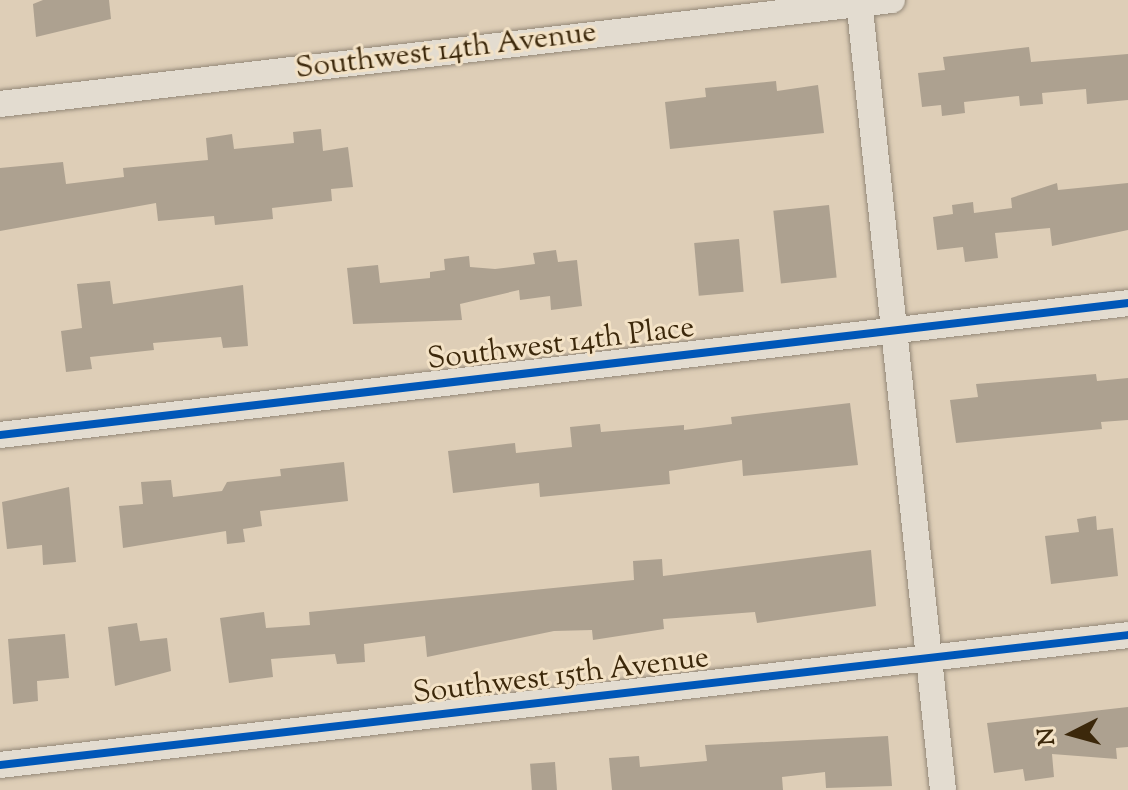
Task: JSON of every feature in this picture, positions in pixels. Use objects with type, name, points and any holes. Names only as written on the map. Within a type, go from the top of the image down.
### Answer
[{"type":"street","name":"Southwest 14th Avenue","points":[[0,104],[892,0]]},
{"type":"street","points":[[860,2],[943,790]]},
{"type":"street","name":"Southwest 14th Place","points":[[0,435],[1128,303]]},
{"type":"street","name":"Southwest 15th Avenue","points":[[0,765],[1128,635]]},
{"type":"building","points":[[43,0],[109,0],[111,19],[36,37],[33,4]]},
{"type":"building","points":[[1029,47],[1031,62],[1128,54],[1128,100],[1087,104],[1086,89],[1042,93],[1043,104],[1020,106],[1019,96],[964,102],[965,113],[942,116],[941,105],[922,107],[918,73],[945,70],[943,57]]},
{"type":"building","points":[[776,81],[777,91],[818,85],[824,133],[670,149],[665,102],[706,97],[705,88]]},
{"type":"building","points":[[321,129],[323,151],[348,147],[353,187],[331,189],[332,201],[272,208],[273,219],[215,225],[214,216],[158,221],[156,203],[0,231],[0,168],[63,162],[66,184],[124,177],[123,168],[208,160],[206,138],[232,134],[234,149],[294,143],[293,132]]},
{"type":"building","points":[[1057,183],[1058,190],[1128,183],[1128,230],[1052,246],[1050,228],[995,233],[998,258],[965,262],[963,247],[937,250],[933,217],[953,214],[952,205],[973,202],[974,213],[1012,208],[1011,198]]},
{"type":"building","points":[[829,205],[837,278],[781,283],[773,211]]},
{"type":"building","points":[[739,239],[744,292],[699,296],[694,243]]},
{"type":"building","points":[[556,250],[558,262],[577,260],[582,306],[551,310],[550,296],[520,300],[519,290],[460,304],[462,320],[353,324],[347,268],[378,265],[380,283],[430,278],[430,272],[445,270],[444,259],[469,256],[470,267],[495,269],[535,264],[533,253]]},
{"type":"building","points":[[110,281],[113,304],[243,285],[248,346],[223,348],[221,337],[153,343],[154,350],[90,357],[92,369],[66,372],[61,331],[82,328],[77,284]]},
{"type":"building","points":[[1096,374],[1097,381],[1128,378],[1128,420],[1101,422],[1102,429],[956,443],[950,400],[978,397],[976,384]]},
{"type":"building","points":[[850,403],[858,465],[743,476],[742,460],[669,471],[670,484],[540,497],[539,483],[453,493],[448,451],[515,443],[516,453],[572,447],[570,427],[600,424],[601,432],[684,425],[684,430],[732,424],[731,417]]},
{"type":"building","points":[[344,462],[348,501],[260,511],[262,526],[243,529],[245,542],[227,544],[226,531],[123,548],[119,506],[143,504],[141,482],[171,480],[173,497],[222,491],[227,482],[281,476],[280,469]]},
{"type":"building","points":[[69,487],[76,562],[43,565],[42,545],[7,549],[2,502]]},
{"type":"building","points":[[1096,516],[1097,530],[1113,528],[1118,576],[1051,584],[1045,536],[1079,532],[1077,519]]},
{"type":"building","points":[[871,550],[876,606],[757,623],[755,612],[663,619],[664,629],[593,640],[592,630],[554,631],[427,657],[425,636],[364,644],[365,662],[337,664],[335,654],[271,659],[273,677],[229,683],[220,618],[264,612],[266,628],[310,625],[309,612],[634,580],[633,561],[662,559],[663,576]]},
{"type":"building","points":[[137,623],[140,641],[167,638],[171,671],[115,686],[108,627]]},
{"type":"building","points":[[65,634],[69,678],[37,681],[38,701],[13,704],[8,639]]},
{"type":"building","points":[[1128,707],[1128,747],[1116,748],[1117,759],[1052,754],[1054,777],[1025,781],[1023,769],[994,773],[987,723]]},
{"type":"building","points":[[888,736],[892,786],[826,788],[825,772],[782,777],[783,790],[612,790],[609,758],[639,756],[640,767],[707,761],[705,745]]},
{"type":"building","points":[[555,762],[557,790],[532,790],[530,764]]},
{"type":"cycle path","points":[[0,435],[1128,303]]},
{"type":"cycle path","points":[[0,765],[1128,635]]}]
